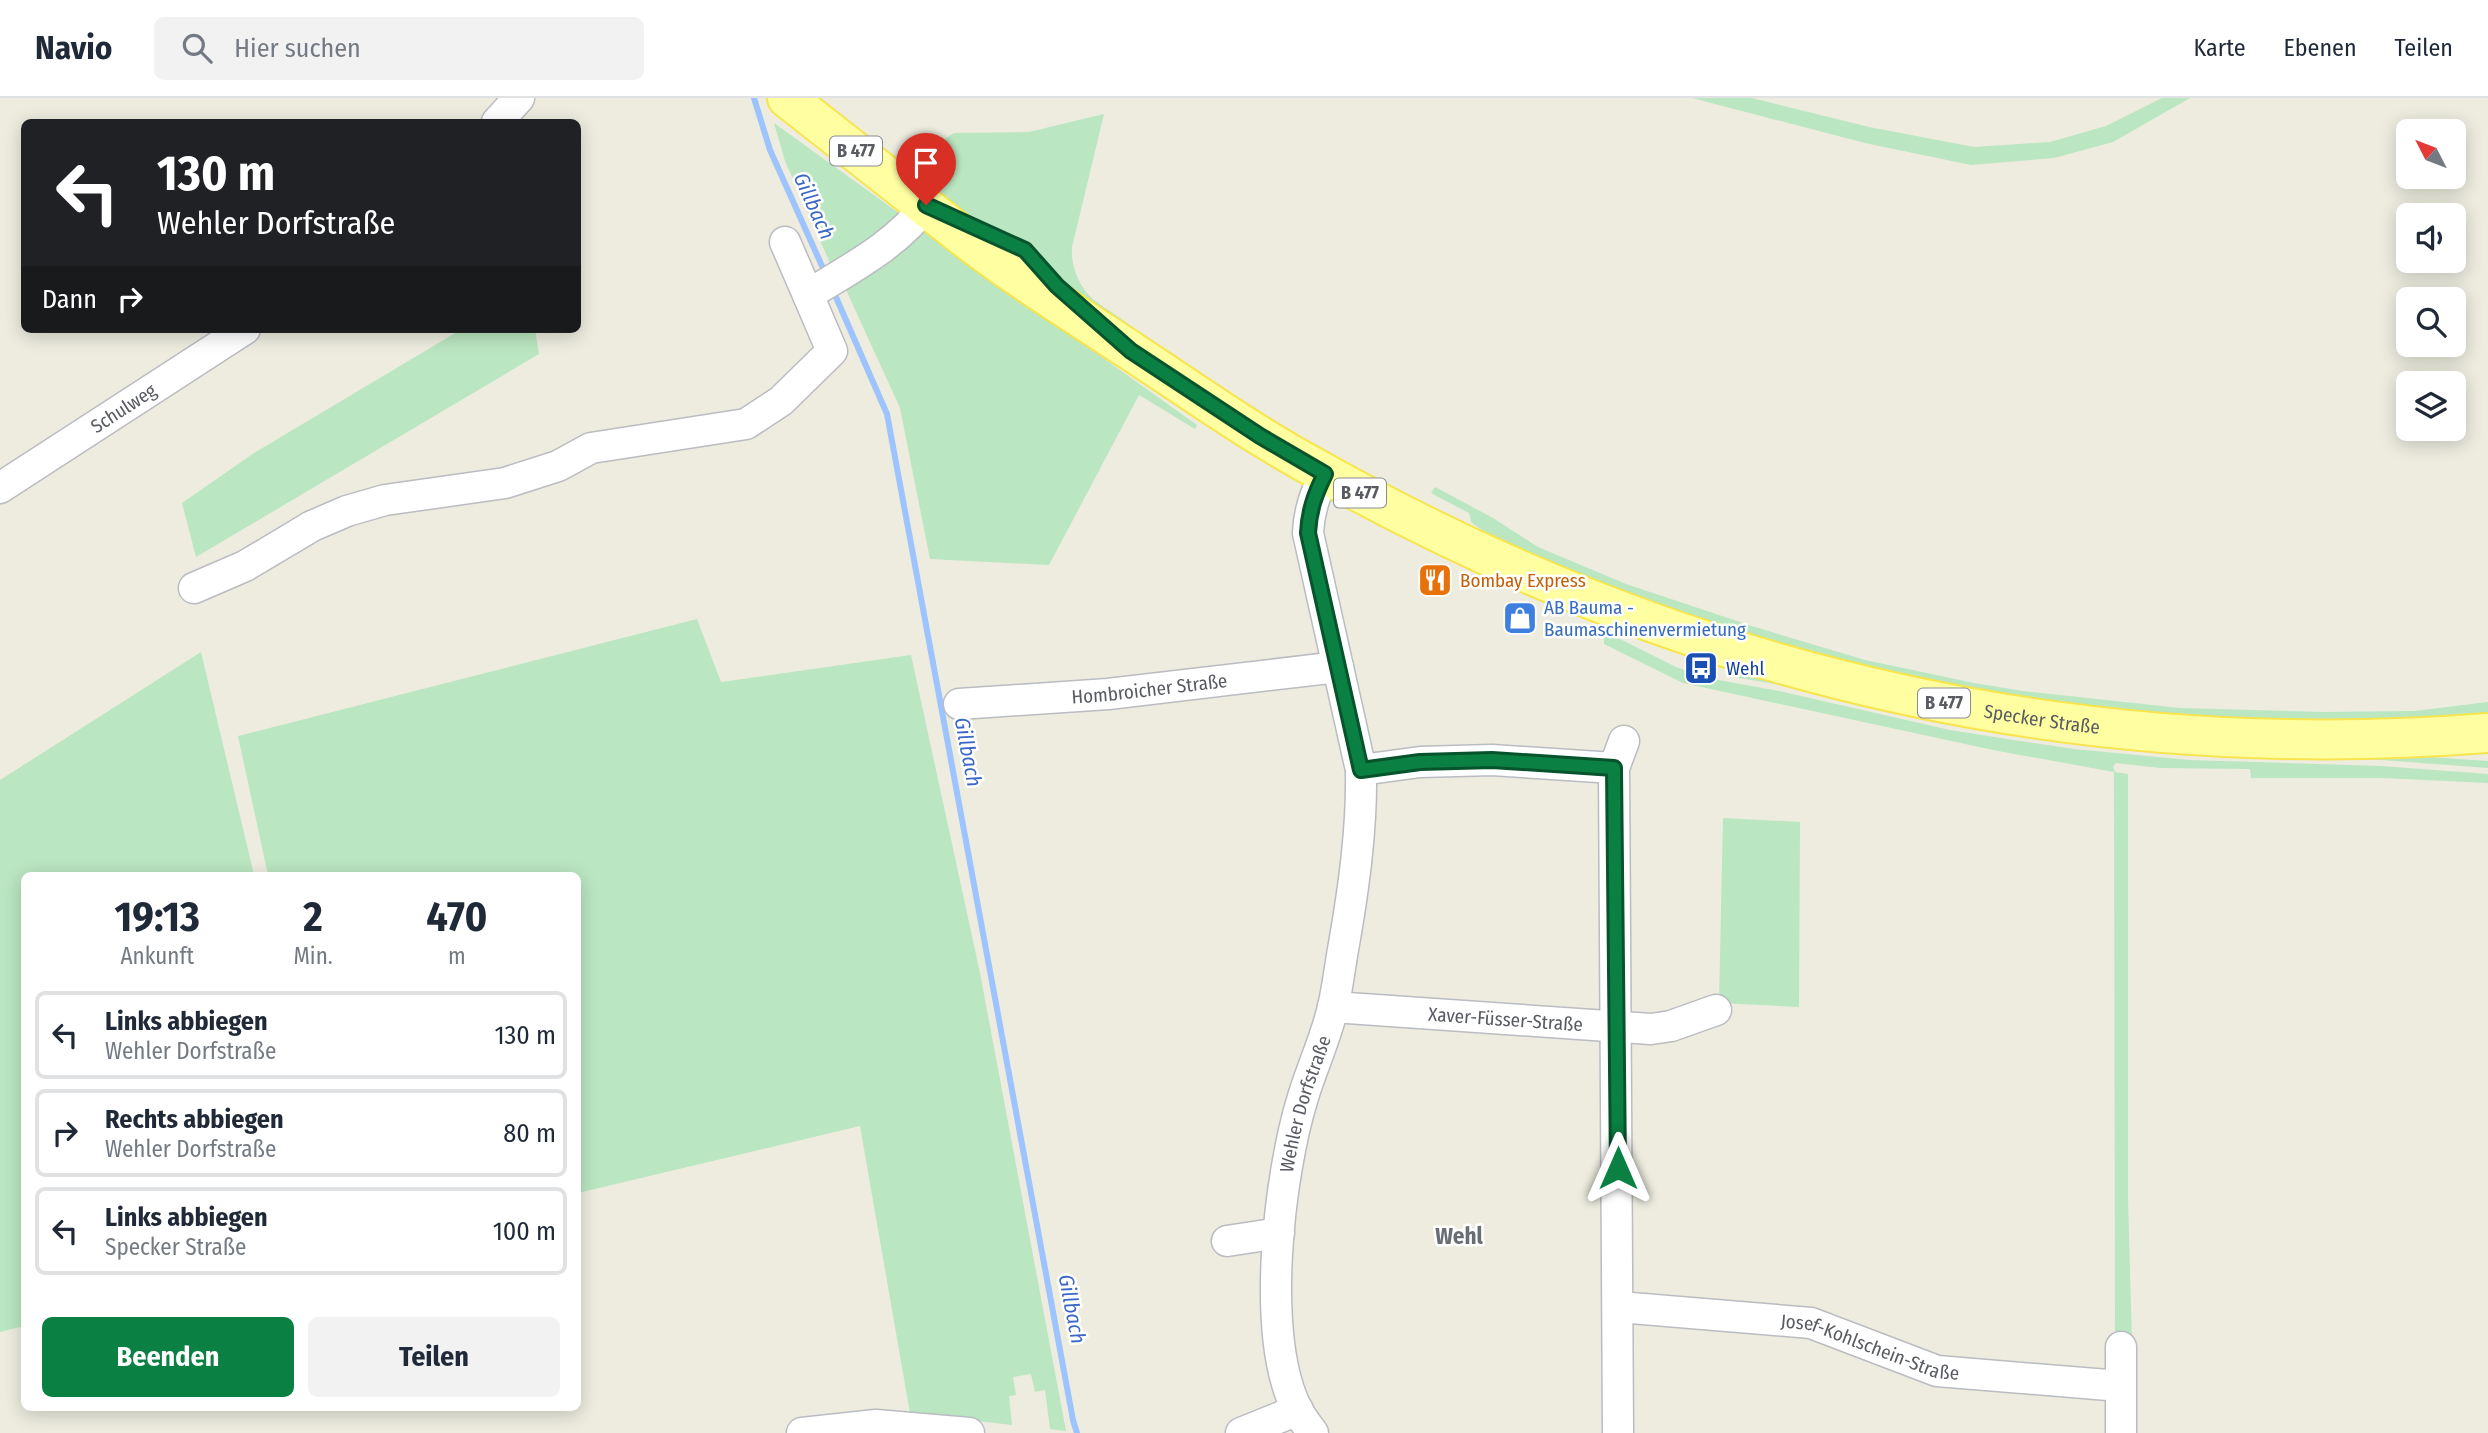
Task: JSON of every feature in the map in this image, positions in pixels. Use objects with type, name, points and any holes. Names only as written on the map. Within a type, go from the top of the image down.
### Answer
[{"type":"main road","name":"Specker Straße","points":[[786,98],[926,205],[1025,250],[1057,286],[1131,351],[1260,436],[1325,474],[1457,542],[1622,613],[1785,667],[1895,693],[2051,722],[2182,735],[2316,740],[2488,733]]},
{"type":"street","points":[[500,119],[519,98]]},
{"type":"street","points":[[811,293],[892,240],[914,221],[926,205]]},
{"type":"street","points":[[194,588],[235,571],[312,526],[347,511],[385,500],[505,483],[558,466],[591,448],[746,424],[781,401],[832,351],[811,293],[785,243]]},
{"type":"street","name":"Schulweg","points":[[0,488],[239,333]]},
{"type":"street","name":"Wehler Dorfstraße","points":[[1306,1422],[1283,1361],[1276,1315],[1279,1233],[1288,1166],[1302,1099],[1334,1007],[1357,859],[1361,770],[1308,533],[1309,514],[1315,492],[1325,474]]},
{"type":"street","name":"Hombroicher Straße","points":[[960,704],[1108,694],[1338,667]]},
{"type":"street","points":[[1361,770],[1420,762],[1619,754],[1618,1433]]},
{"type":"street","name":"Xaver-Füsser-Straße","points":[[1334,1007],[1651,1029],[1671,1026],[1716,1010]]},
{"type":"street","points":[[1227,1241],[1279,1233]]},
{"type":"street","name":"Josef-Kohlschein-Straße","points":[[1619,1307],[1811,1324],[1834,1330],[1923,1367],[1952,1374],[2120,1386]]},
{"type":"street","points":[[2121,1347],[2121,1433]]},
{"type":"street","points":[[1241,1433],[1306,1422]]},
{"type":"street","points":[[802,1433],[885,1425],[969,1433]]},
{"type":"green space","points":[[1692,98],[1752,98],[1869,127],[1974,147],[2050,142],[2106,126],[2162,98],[2190,98],[2113,142],[2054,158],[1971,165],[1865,143]]},
{"type":"green space","points":[[1104,114],[1072,247],[1073,265],[1079,281],[1093,299],[1170,355],[1259,410],[1255,417],[1079,296],[1025,241],[970,217],[907,168],[925,151],[954,133],[1029,132]]},
{"type":"green space","points":[[774,123],[903,216],[833,270],[785,161]]},
{"type":"green space","points":[[926,232],[1197,425],[1195,429],[1139,395],[1049,565],[930,559],[900,408],[842,281],[918,233]]},
{"type":"green space","points":[[455,333],[536,333],[539,354],[196,557],[182,503],[254,453]]},
{"type":"green space","points":[[1435,487],[1493,518],[1538,547],[1626,584],[1865,660],[2023,691],[2180,708],[2324,712],[2414,711],[2488,702],[2488,715],[2310,727],[2028,705],[1735,638],[1506,547],[1471,522],[1469,513],[1431,493]]},
{"type":"green space","points":[[697,619],[721,682],[911,655],[980,973],[1066,1431],[1050,1429],[1045,1390],[1035,1392],[1031,1374],[1013,1377],[1016,1395],[1009,1396],[1012,1425],[910,1413],[860,1126],[581,1192],[581,872],[267,872],[238,736]]},
{"type":"green space","points":[[1604,631],[1676,667],[1707,678],[1779,691],[1950,730],[2074,749],[2189,760],[2381,766],[2488,774],[2488,783],[2383,778],[2251,778],[2250,769],[2160,768],[2116,763],[2113,766],[2115,772],[2128,774],[2128,1199],[2132,1343],[2115,1344],[2114,772],[1993,750],[1683,683],[1604,644]]},
{"type":"green space","points":[[201,652],[253,872],[21,872],[21,1327],[0,1332],[0,780]]},
{"type":"green space","points":[[1728,672],[2382,754],[2488,761],[2488,768],[2382,760],[2244,757],[2074,742],[1916,717],[1781,685],[1727,676]]},
{"type":"green space","points":[[1723,818],[1800,822],[1799,1007],[1719,1003]]},
{"type":"waterway","name":"Gillbach","points":[[754,98],[770,150],[826,275]]},
{"type":"waterway","name":"Gillbach","points":[[832,288],[887,414],[1077,1433]]},
{"type":"place","name":"Bombay Express","points":[[1435,580]]},
{"type":"place","name":"AB Bauma - Baumaschinenvermietung","points":[[1520,618]]},
{"type":"place","name":"Wehl","points":[[1701,668]]},
{"type":"district","name":"Wehl","points":[[1459,1236]]},
{"type":"route","points":[[926,205],[1025,250],[1057,286],[1131,351],[1260,436],[1325,474],[1315,492],[1309,514],[1308,533],[1361,770],[1420,762],[1492,760],[1614,768],[1618,1168]]}]
